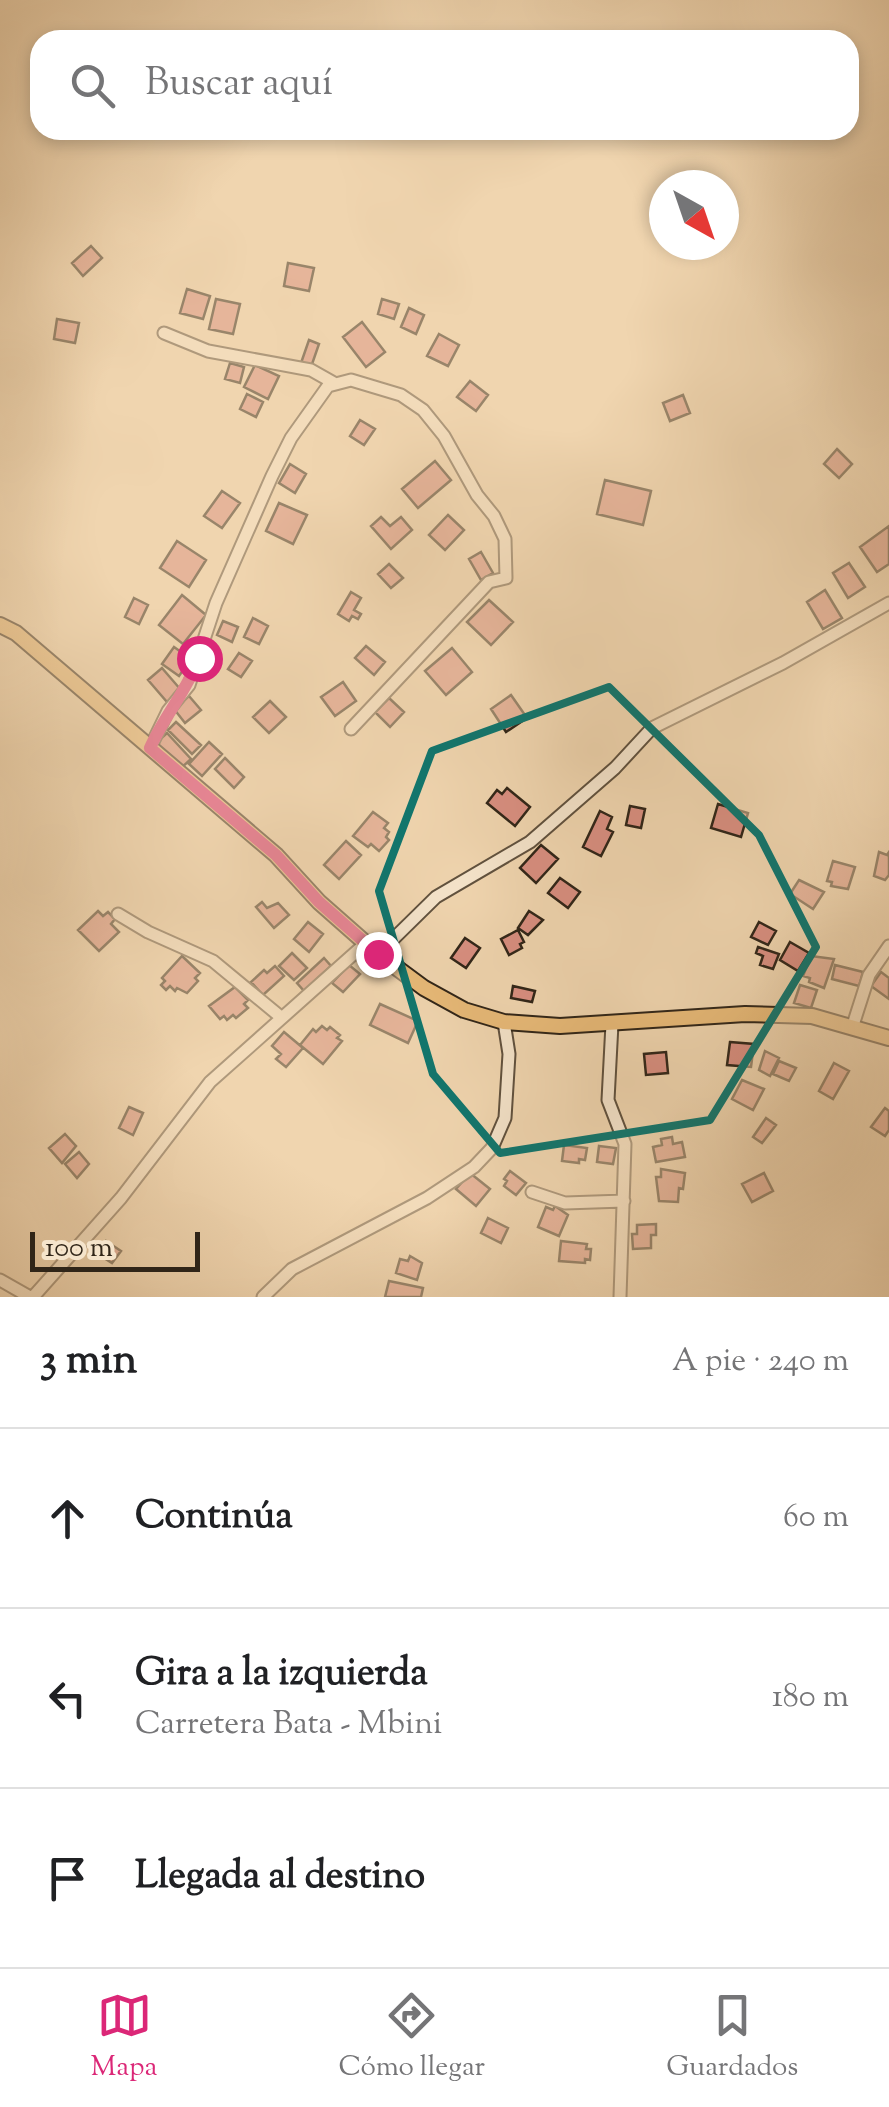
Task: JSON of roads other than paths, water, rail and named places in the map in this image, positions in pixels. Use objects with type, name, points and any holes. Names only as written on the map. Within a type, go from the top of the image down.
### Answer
[{"type":"main road","points":[[0,625],[16,632],[276,855],[319,902],[372,949],[464,1010],[504,1022],[560,1026],[772,1014],[812,1016],[889,1038]]},
{"type":"street","points":[[164,333],[208,352],[311,370],[334,383]]},
{"type":"street","points":[[150,748],[168,711],[189,685],[216,602],[285,451],[324,390],[334,383],[351,380],[401,395],[422,410],[444,436],[476,495],[494,516],[504,539],[506,578],[489,582],[351,729]]},
{"type":"street","points":[[0,1280],[31,1297],[122,1198],[210,1082],[282,1018],[436,897],[530,842],[615,768],[652,728],[783,663],[889,604]]},
{"type":"street","points":[[118,914],[148,932],[214,960],[282,1018]]},
{"type":"street","points":[[853,1025],[868,974],[889,946]]},
{"type":"street","points":[[263,1297],[292,1269],[427,1198],[474,1166],[492,1148],[504,1118],[510,1054],[504,1022]]},
{"type":"street","points":[[612,1024],[608,1100],[625,1144],[620,1297]]},
{"type":"street","points":[[532,1192],[565,1203],[624,1202]]}]
